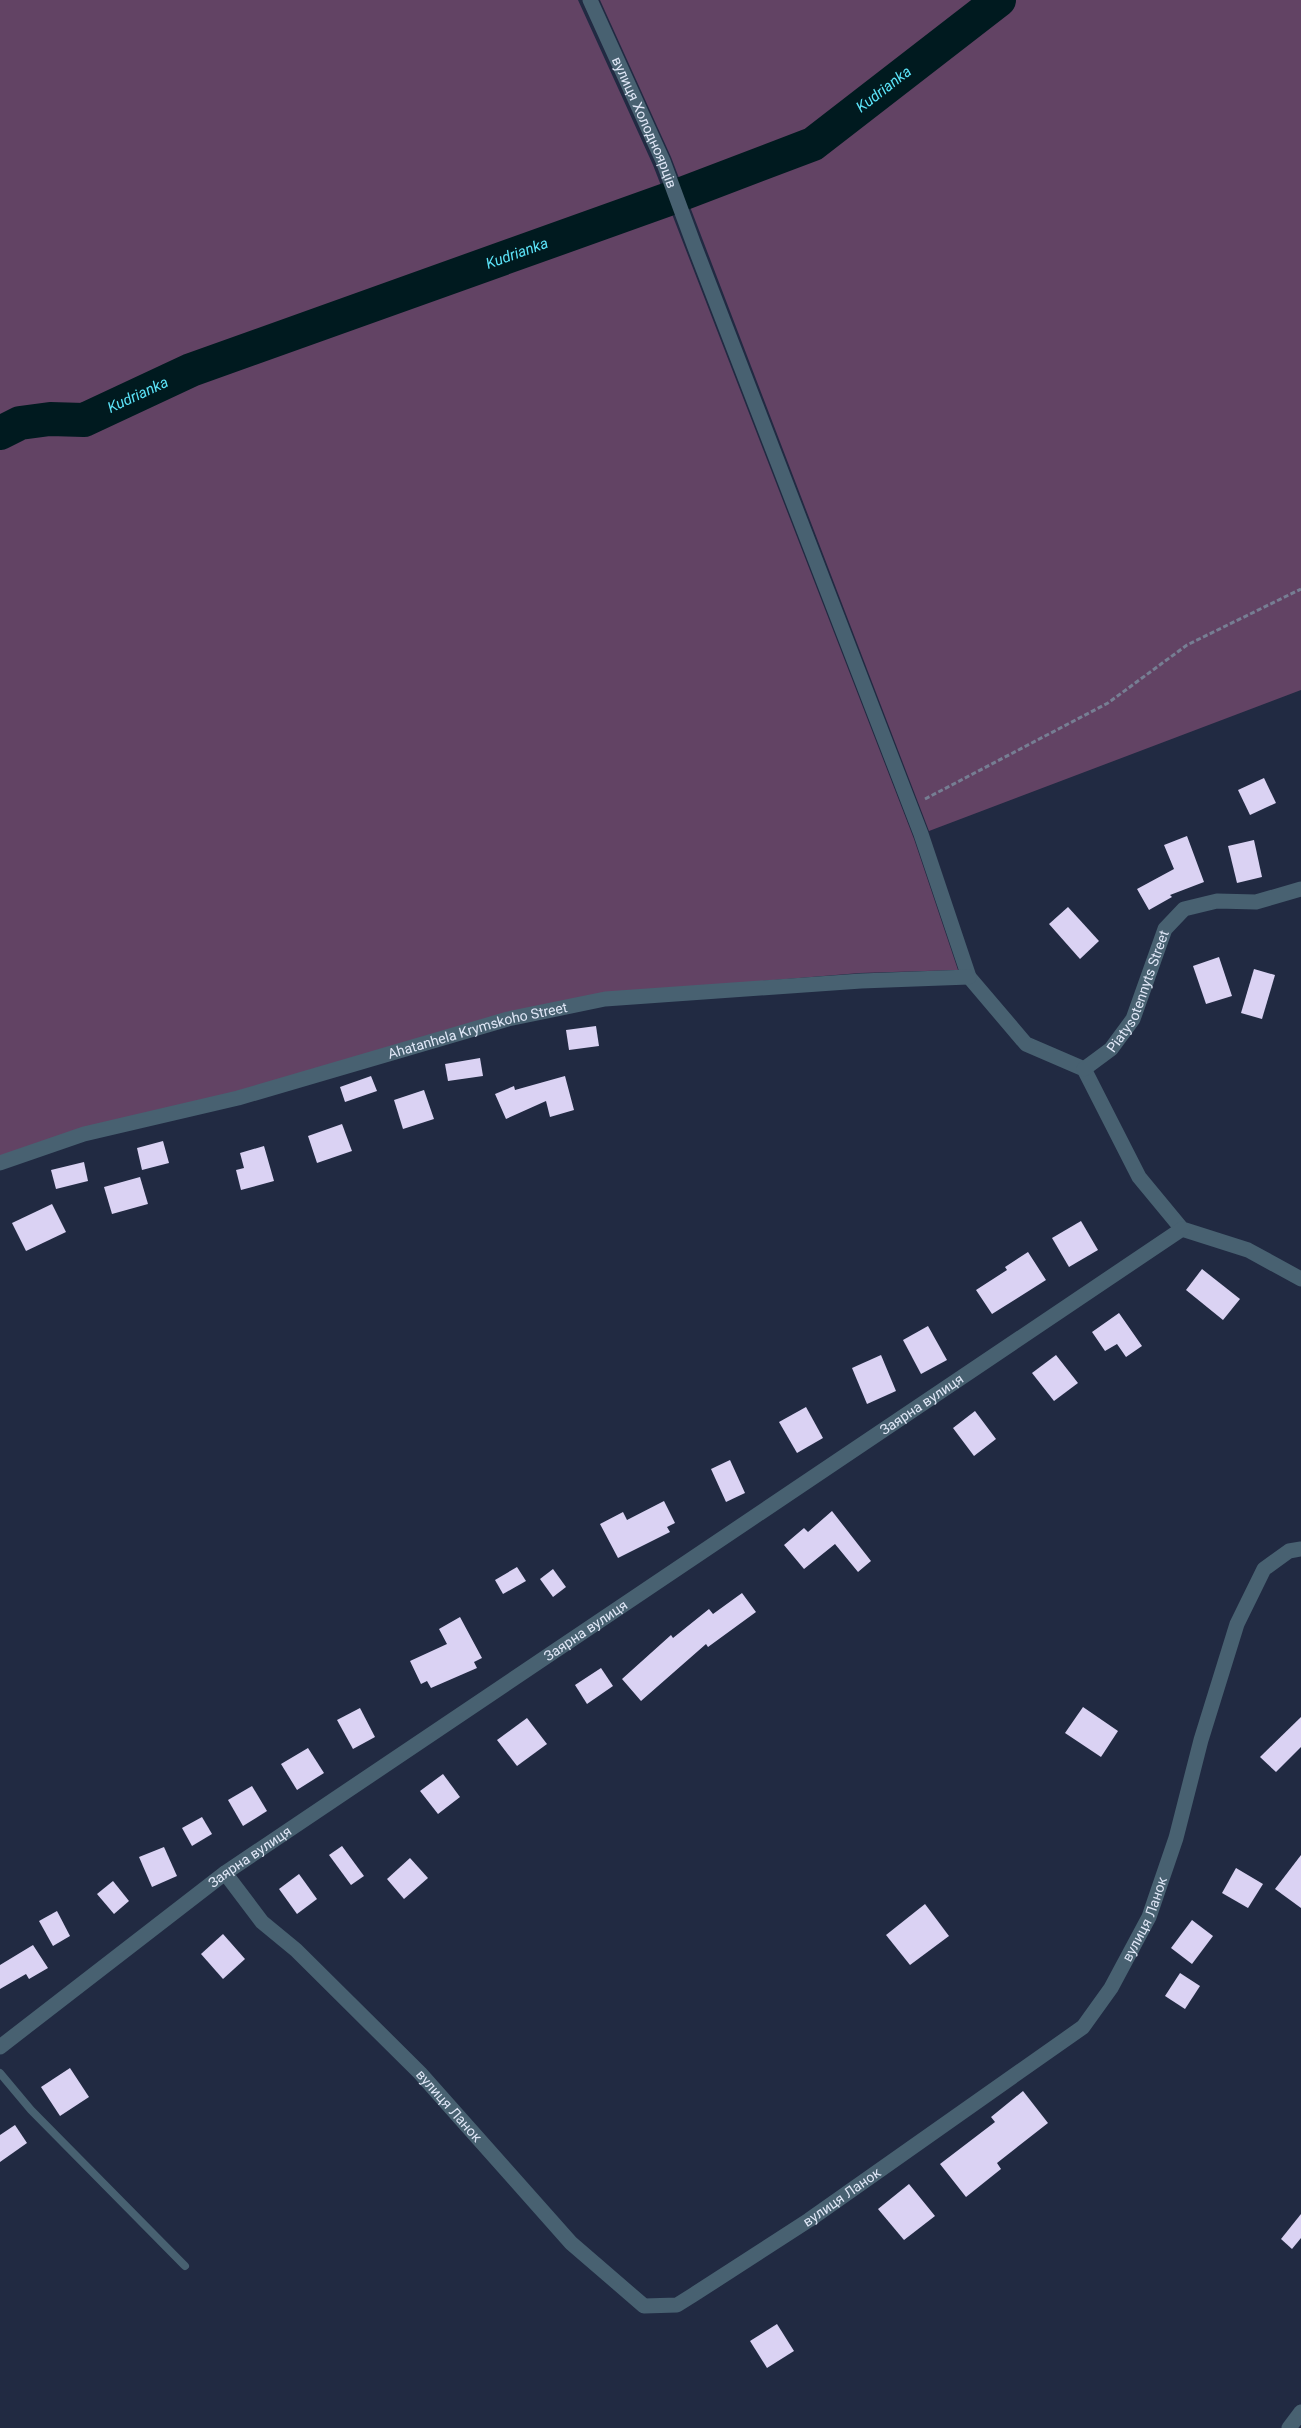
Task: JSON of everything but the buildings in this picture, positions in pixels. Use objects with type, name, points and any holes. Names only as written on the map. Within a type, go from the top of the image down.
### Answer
[{"type":"street","name":"вулиця Холодноярців","points":[[590,0],[663,161],[911,807],[969,977]]},
{"type":"street","name":"Piatysotennyts Street","points":[[1084,1069],[1112,1048],[1133,1019],[1165,929],[1184,909],[1217,900],[1256,902],[1301,889]]},
{"type":"street","points":[[969,977],[1026,1044],[1084,1069],[1139,1177],[1182,1229],[1248,1250],[1301,1279]]},
{"type":"street","name":"Ahatanhela Krymskoho Street","points":[[0,1162],[84,1134],[238,1098],[508,1019],[605,999],[861,980],[969,977]]},
{"type":"street","name":"Заярна вулиця","points":[[0,2047],[225,1873],[1182,1229]]},
{"type":"street","name":"вулиця Ланок","points":[[225,1873],[262,1922],[296,1950],[420,2074],[571,2243],[644,2306],[677,2305],[809,2220],[1083,2027],[1111,1988],[1149,1917],[1176,1838],[1200,1740],[1236,1624],[1264,1569],[1290,1551],[1301,1549]]},
{"type":"street","points":[[1289,2428],[1301,2412]]},
{"type":"lane","points":[[0,2073],[31,2110],[185,2266]]},
{"type":"path","points":[[911,807],[1108,703],[1187,646],[1301,589]]},
{"type":"shaded area","points":[[0,0],[578,0],[653,165],[914,839],[958,970],[860,973],[604,994],[0,1156]]},
{"type":"shaded area","points":[[600,0],[1301,0],[1301,690],[929,831],[671,157]]},
{"type":"waterway","name":"Kudrianka","points":[[0,433],[20,423],[50,419],[84,420],[191,370],[666,200],[813,144],[999,0]]}]
